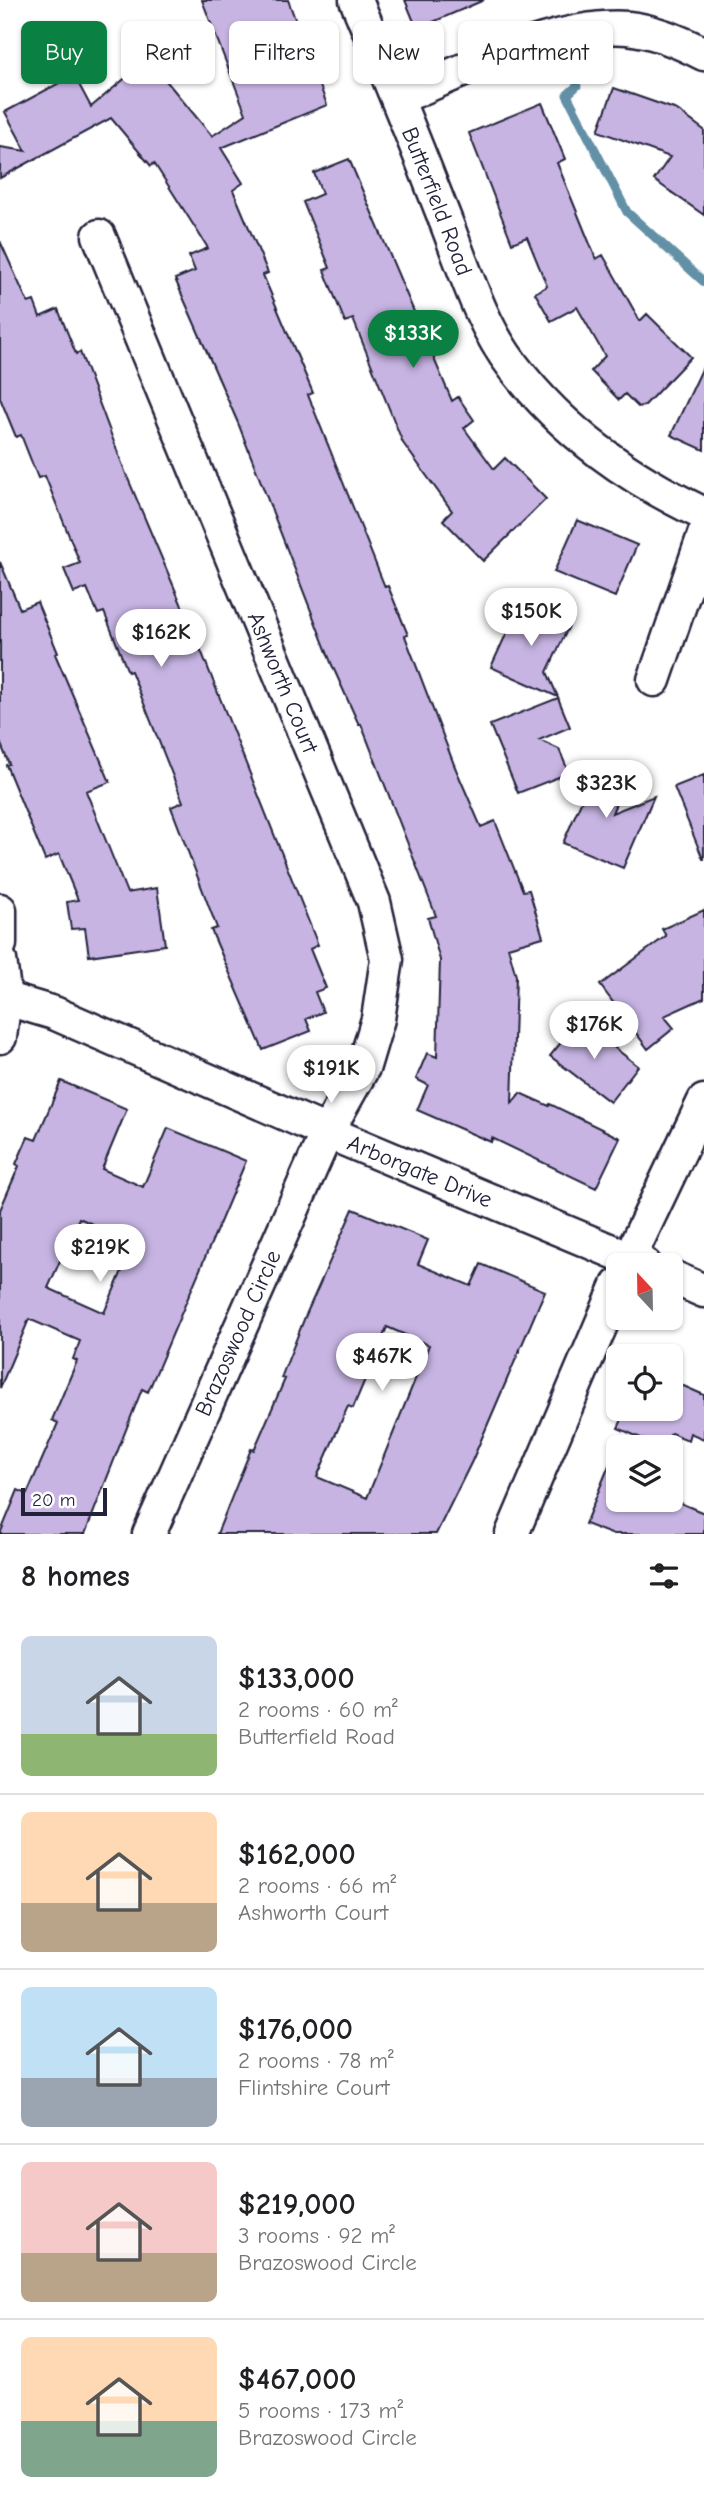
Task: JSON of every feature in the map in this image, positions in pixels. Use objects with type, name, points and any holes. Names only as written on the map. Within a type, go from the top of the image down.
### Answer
[{"type":"street","name":"Butterfield Road","points":[[356,0],[398,98],[477,300],[511,364],[551,412],[599,454],[653,489],[704,514]]},
{"type":"street","points":[[398,98],[517,49],[568,33],[628,28],[678,41],[704,54]]},
{"type":"street","name":"Ashworth Court","points":[[99,236],[374,902],[387,959],[378,1020],[364,1066],[327,1132]]},
{"type":"street","points":[[654,680],[704,535]]},
{"type":"street","points":[[0,910],[0,944]]},
{"type":"street","points":[[0,960],[3,998],[0,1037]]},
{"type":"street","name":"Arborgate Drive","points":[[3,998],[54,1013],[606,1258]]},
{"type":"street","points":[[637,1253],[704,1101]]},
{"type":"street","name":"Brazoswood Circle","points":[[149,1534],[327,1132]]},
{"type":"street","points":[[683,1282],[704,1291]]},
{"type":"street","points":[[512,1534],[606,1323]]},
{"type":"building","points":[[202,0],[288,0],[296,21],[229,21],[229,70],[215,34],[215,21],[210,21]]},
{"type":"building","points":[[405,0],[484,0],[435,21],[414,21]]},
{"type":"building","points":[[121,82],[121,84],[169,84],[212,136],[246,114],[234,84],[319,84],[327,105],[221,148],[243,183],[233,190],[268,273],[263,275],[313,393],[308,395],[385,587],[388,586],[408,635],[405,636],[455,767],[481,827],[495,821],[523,891],[529,890],[543,937],[508,947],[516,976],[512,1103],[520,1093],[549,1106],[550,1104],[620,1138],[596,1188],[492,1138],[491,1142],[417,1110],[428,1085],[416,1079],[427,1053],[437,1057],[440,960],[428,918],[436,916],[361,724],[359,725],[332,665],[238,423],[175,279],[195,271],[189,256],[208,248],[154,163],[151,166],[111,118],[0,178],[0,147],[26,151],[5,112],[57,84],[79,84],[91,107]]},
{"type":"building","points":[[614,88],[677,110],[704,130],[704,215],[654,180],[670,157],[598,131]]},
{"type":"building","points":[[542,103],[565,159],[557,163],[596,259],[603,255],[640,321],[647,314],[691,357],[645,405],[638,407],[625,394],[619,400],[591,371],[605,356],[577,307],[551,321],[535,293],[547,286],[527,237],[512,243],[469,133]]},
{"type":"building","points":[[349,159],[452,401],[458,397],[474,420],[464,428],[494,469],[505,458],[546,499],[483,561],[443,520],[452,511],[403,443],[353,319],[345,322],[324,270],[330,268],[303,202],[322,194],[314,173]]},
{"type":"building","points":[[0,241],[28,303],[34,301],[40,317],[58,309],[76,354],[80,352],[126,474],[202,653],[318,945],[310,949],[326,988],[315,992],[323,1012],[306,1019],[311,1031],[263,1050],[211,930],[217,928],[171,807],[183,802],[131,671],[128,672],[104,612],[98,614],[87,588],[74,593],[64,569],[80,563],[45,476],[38,478],[21,435],[16,437],[0,398]]},
{"type":"building","points":[[704,365],[704,450],[671,435]]},
{"type":"building","points":[[577,520],[637,545],[615,597],[554,572]]},
{"type":"building","points":[[0,562],[20,609],[37,602],[58,653],[55,654],[110,782],[86,791],[127,893],[157,888],[165,945],[89,956],[85,928],[71,929],[67,902],[78,900],[59,854],[45,860],[6,765],[9,764],[0,742]]},
{"type":"building","points":[[520,604],[569,626],[547,672],[558,697],[491,667]]},
{"type":"building","points":[[558,698],[570,727],[539,740],[559,749],[569,773],[518,793],[490,725]]},
{"type":"building","points":[[597,765],[627,777],[612,813],[654,796],[623,868],[563,843]]},
{"type":"building","points":[[704,775],[704,859],[703,859],[674,787]]},
{"type":"building","points":[[704,910],[704,998],[664,1016],[674,1028],[648,1049],[600,985],[666,936],[662,929]]},
{"type":"building","points":[[579,1020],[638,1066],[610,1102],[550,1056]]},
{"type":"building","points":[[61,1081],[127,1109],[102,1169],[143,1187],[168,1128],[246,1161],[148,1392],[142,1389],[85,1534],[0,1534],[18,1490],[27,1494],[58,1423],[52,1420],[77,1361],[73,1359],[80,1341],[29,1319],[0,1388],[0,1210],[28,1137],[36,1140]],"holes":[[[79,1218],[134,1243],[104,1313],[48,1288]]]},
{"type":"building","points":[[353,1209],[428,1240],[418,1264],[471,1286],[481,1264],[545,1291],[472,1461],[436,1534],[217,1534],[251,1449],[254,1450],[285,1379],[281,1378]],"holes":[[[387,1327],[429,1345],[367,1498],[317,1477],[348,1406],[353,1408]]]},
{"type":"building","points":[[683,1386],[704,1395],[704,1439],[690,1433],[688,1440],[683,1435],[671,1433],[634,1435],[618,1428],[621,1421],[683,1421]]},
{"type":"building","points":[[606,1473],[606,1512],[683,1512],[683,1504],[704,1513],[704,1534],[611,1534],[585,1524]]},
{"type":"waterway","points":[[577,86],[567,95],[627,212],[704,282]]}]
